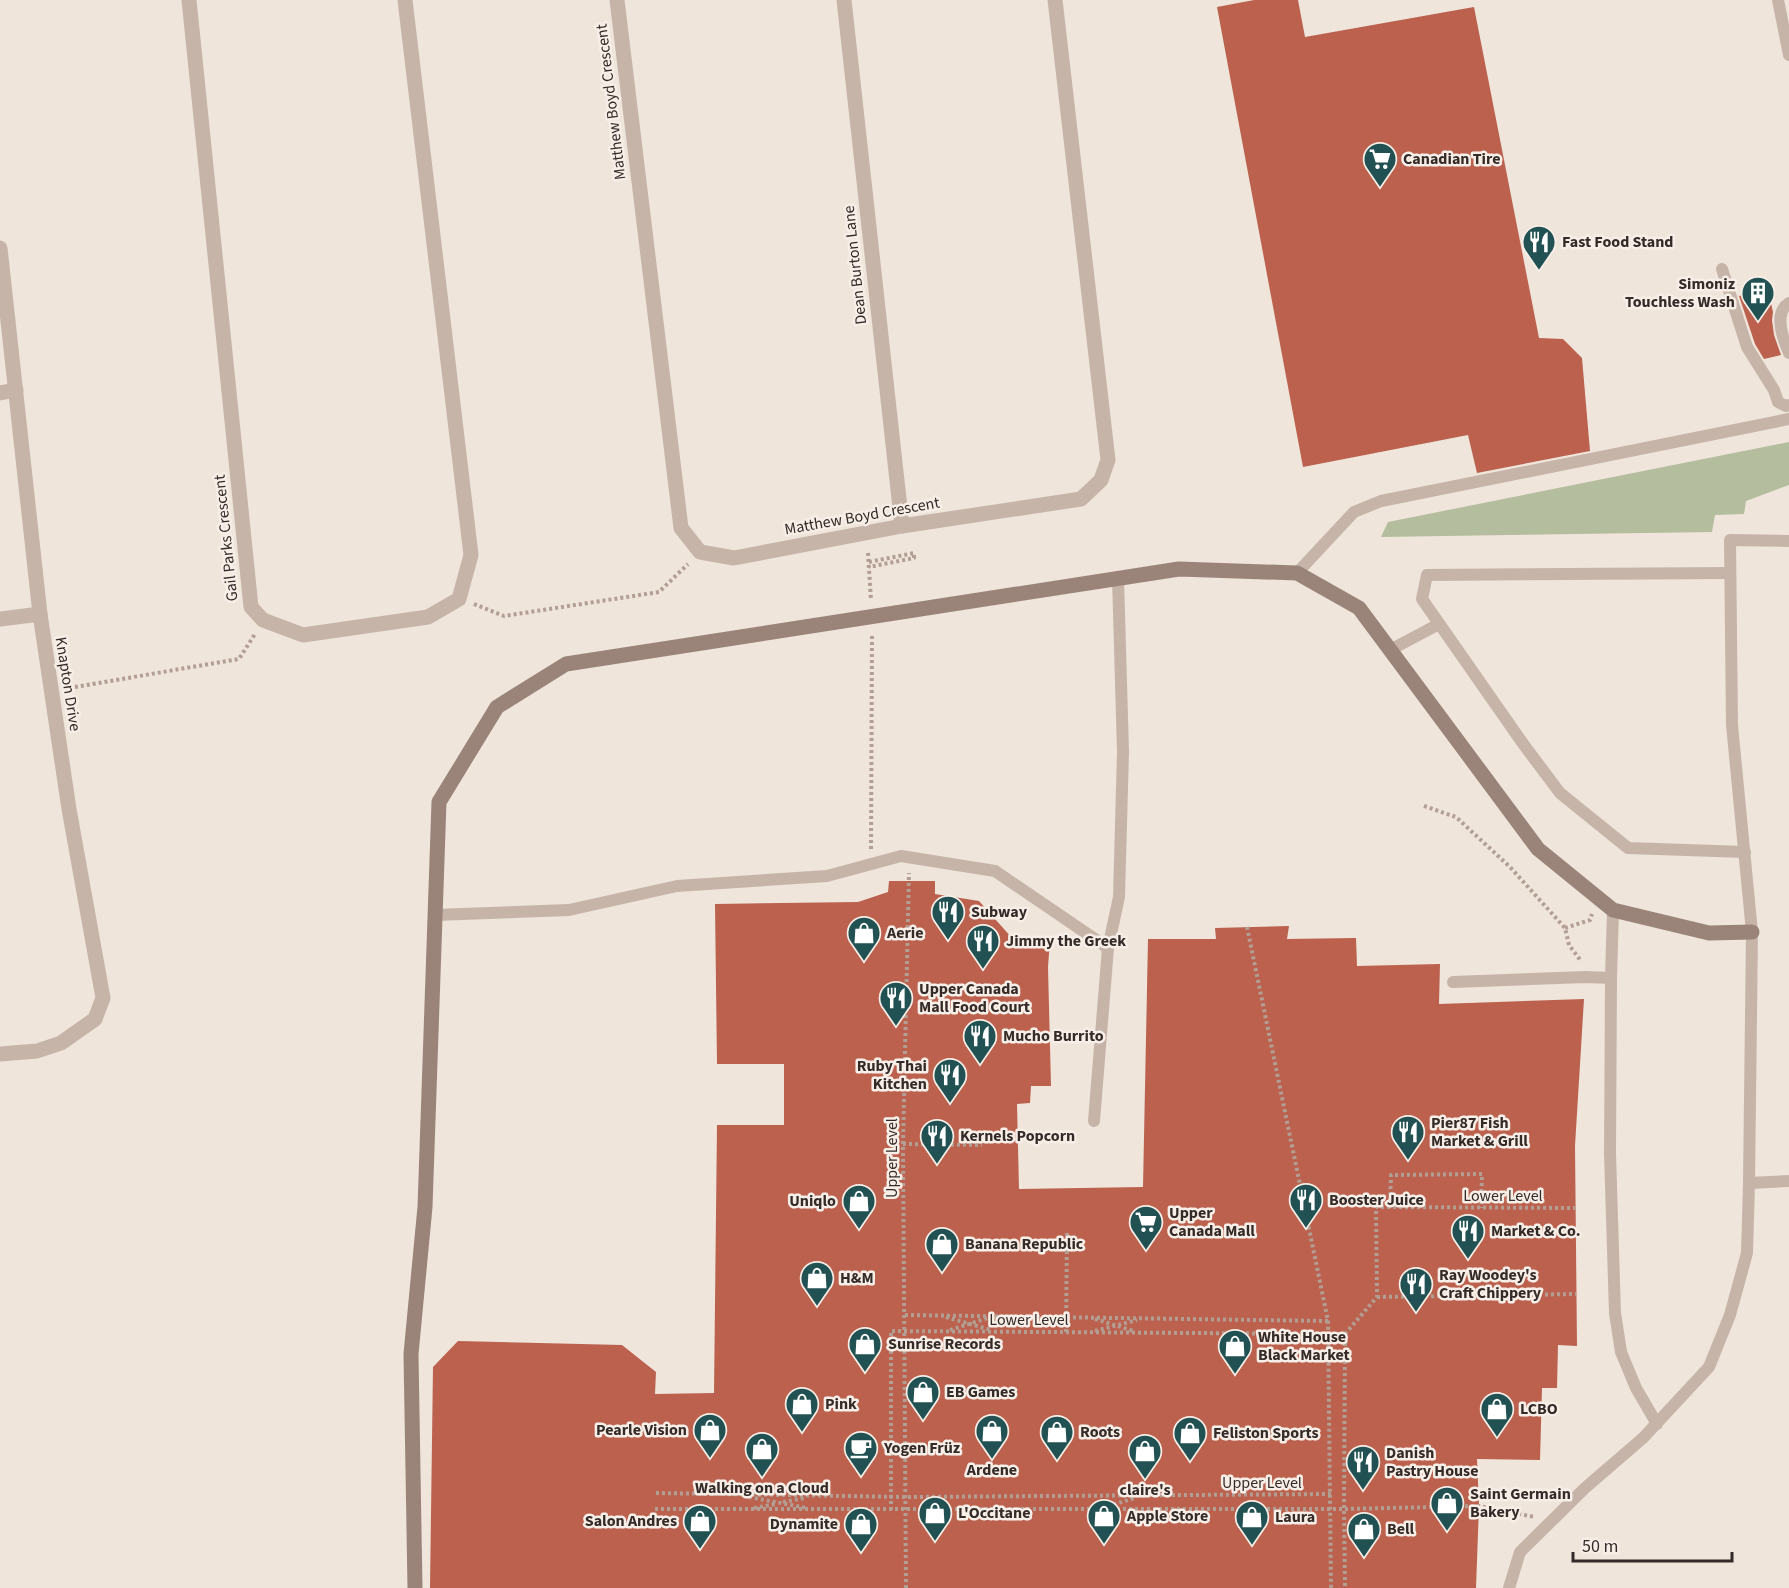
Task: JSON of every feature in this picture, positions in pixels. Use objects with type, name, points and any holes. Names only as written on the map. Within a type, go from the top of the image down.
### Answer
[{"type":"street","name":"Gail Parks Crescent","points":[[189,0],[251,607],[263,621]]},
{"type":"street","points":[[263,621],[303,635],[428,617],[459,599],[471,555],[405,0]]},
{"type":"street","name":"Matthew Boyd Crescent","points":[[617,0],[681,528],[700,552],[734,558],[902,526],[1081,499],[1101,480],[1107,460],[1055,0]]},
{"type":"street","name":"Dean Burton Lane","points":[[844,0],[902,526]]},
{"type":"street","name":"Knapton Drive","points":[[0,248],[40,614],[69,809],[103,998],[95,1018],[61,1043],[37,1050],[0,1054]]},
{"type":"street","points":[[0,393],[16,390]]},
{"type":"street","points":[[415,1588],[411,1354],[425,1207],[439,802],[497,707],[566,664],[1179,569],[1297,573],[1359,608],[1538,849],[1613,910],[1709,933],[1752,932]]},
{"type":"street","points":[[0,619],[40,614]]},
{"type":"lane","points":[[1778,0],[1789,55]]},
{"type":"lane","points":[[1722,269],[1747,347],[1774,390],[1778,402],[1789,405]]},
{"type":"lane","points":[[1789,303],[1781,312],[1782,333],[1789,353]]},
{"type":"lane","points":[[1297,573],[1354,512],[1381,501],[1789,419]]},
{"type":"lane","points":[[1509,1588],[1520,1552],[1585,1488],[1643,1438],[1709,1367],[1730,1315],[1747,1253],[1752,932],[1732,726],[1730,540],[1789,541]]},
{"type":"lane","points":[[1730,573],[1427,575],[1422,599],[1560,793],[1628,849],[1745,852]]},
{"type":"lane","points":[[1094,1121],[1108,948],[1119,897],[1123,752],[1118,578]]},
{"type":"lane","points":[[1390,650],[1439,624]]},
{"type":"lane","points":[[435,915],[569,910],[677,886],[827,876],[901,856],[995,871],[1108,948]]},
{"type":"lane","points":[[1613,910],[1610,1208],[1615,1312],[1620,1352],[1636,1388],[1657,1424]]},
{"type":"lane","points":[[1453,982],[1611,978]]},
{"type":"lane","points":[[1749,1183],[1789,1181]]},
{"type":"path","points":[[459,599],[504,616],[659,592],[700,552]]},
{"type":"path","points":[[868,553],[872,616],[871,864]]},
{"type":"path","points":[[914,553],[914,558],[869,564],[914,553]]},
{"type":"path","points":[[51,691],[239,659],[263,621]]},
{"type":"path","points":[[1424,806],[1456,817],[1510,867],[1565,928],[1569,945],[1586,968],[1586,977]]},
{"type":"path","name":"Upper Level","points":[[906,1588],[903,1144],[910,857]]},
{"type":"path","points":[[1565,928],[1590,920],[1598,898]]},
{"type":"path","points":[[1247,927],[1328,1321],[1333,1588]]},
{"type":"path","points":[[903,1144],[982,1145]]},
{"type":"path","points":[[1343,1588],[1345,1575],[1345,1334],[1377,1297],[1376,1207],[1390,1207],[1391,1175],[1482,1174],[1481,1208]]},
{"type":"path","name":"Lower Level","points":[[1390,1207],[1575,1208]]},
{"type":"path","points":[[1066,1332],[1067,1232]]},
{"type":"path","points":[[1377,1297],[1576,1293]]},
{"type":"path","points":[[905,1315],[1328,1321]]},
{"type":"path","points":[[940,1315],[997,1332]]},
{"type":"path","points":[[943,1332],[996,1316]]},
{"type":"path","points":[[1089,1317],[1140,1332]]},
{"type":"path","points":[[1088,1332],[1143,1318]]},
{"type":"path","name":"Lower Level","points":[[891,1510],[891,1331],[1345,1334]]},
{"type":"path","name":"Upper Level","points":[[656,1493],[906,1497],[1331,1494]]},
{"type":"path","points":[[740,1495],[816,1510]]},
{"type":"path","points":[[744,1510],[815,1496]]},
{"type":"path","points":[[1096,1510],[1140,1496]]},
{"type":"path","points":[[655,1509],[1096,1510],[1479,1506],[1553,1520]]},
{"type":"green space","points":[[1789,442],[1789,485],[1746,501],[1744,514],[1715,515],[1712,532],[1381,537],[1388,522]]},
{"type":"building","name":"Canadian Tire","points":[[1254,0],[1298,0],[1305,37],[1474,7],[1539,338],[1563,339],[1582,358],[1590,451],[1477,473],[1468,435],[1303,467],[1217,7]]},
{"type":"building","name":"Simoniz Touchless Wash","points":[[1768,290],[1773,312],[1774,335],[1781,355],[1764,359],[1755,344],[1739,296]]},
{"type":"building","name":"Upper Canada Mall","points":[[889,881],[935,881],[935,894],[979,901],[1012,938],[1050,940],[1048,967],[1051,1086],[1031,1086],[1030,1103],[1017,1104],[1019,1189],[1143,1187],[1148,939],[1216,939],[1215,928],[1289,926],[1287,939],[1356,938],[1357,966],[1440,964],[1439,1004],[1584,999],[1575,1146],[1577,1346],[1558,1345],[1557,1388],[1542,1388],[1540,1460],[1477,1459],[1479,1506],[1476,1588],[430,1588],[433,1367],[458,1341],[622,1345],[656,1372],[655,1394],[714,1393],[717,1125],[784,1125],[784,1064],[717,1064],[715,904],[858,902],[888,892]]},
{"type":"place","name":"Canadian Tire","points":[[1380,188]]},
{"type":"place","name":"Fast Food Stand","points":[[1539,271]]},
{"type":"place","name":"Simoniz Touchless Wash","points":[[1758,322]]},
{"type":"place","name":"Subway","points":[[948,941]]},
{"type":"place","name":"Aerie","points":[[864,962]]},
{"type":"place","name":"Jimmy the Greek","points":[[983,970]]},
{"type":"place","name":"Upper Canada Mall Food Court","points":[[896,1027]]},
{"type":"place","name":"Mucho Burrito","points":[[980,1065]]},
{"type":"place","name":"Ruby Thai Kitchen","points":[[950,1104]]},
{"type":"place","name":"Pier87 Fish Market & Grill","points":[[1408,1161]]},
{"type":"place","name":"Kernels Popcorn","points":[[937,1165]]},
{"type":"place","name":"Booster Juice","points":[[1306,1229]]},
{"type":"place","name":"Uniqlo","points":[[859,1230]]},
{"type":"place","name":"Upper Canada Mall","points":[[1146,1251]]},
{"type":"place","name":"Market & Co.","points":[[1468,1260]]},
{"type":"place","name":"Banana Republic","points":[[942,1273]]},
{"type":"place","name":"H&M","points":[[817,1307]]},
{"type":"place","name":"Ray Woodey's Craft Chippery","points":[[1416,1313]]},
{"type":"place","name":"Sunrise Records","points":[[865,1373]]},
{"type":"place","name":"White House Black Market","points":[[1235,1375]]},
{"type":"place","name":"EB Games","points":[[923,1421]]},
{"type":"place","name":"Pink","points":[[802,1433]]},
{"type":"place","name":"LCBO","points":[[1497,1438]]},
{"type":"place","name":"Pearle Vision","points":[[710,1459]]},
{"type":"place","name":"Ardene","points":[[992,1460]]},
{"type":"place","name":"Roots","points":[[1057,1461]]},
{"type":"place","name":"Feliston Sports","points":[[1190,1462]]},
{"type":"place","name":"Yogen Früz","points":[[861,1477]]},
{"type":"place","name":"Walking on a Cloud","points":[[762,1478]]},
{"type":"place","name":"claire's","points":[[1145,1480]]},
{"type":"place","name":"Danish Pastry House","points":[[1363,1491]]},
{"type":"place","name":"Saint Germain Bakery","points":[[1447,1532]]},
{"type":"place","name":"L'Occitane","points":[[935,1542]]},
{"type":"place","name":"Apple Store","points":[[1104,1545]]},
{"type":"place","name":"Laura","points":[[1252,1546]]},
{"type":"place","name":"Salon Andres","points":[[700,1550]]},
{"type":"place","name":"Dynamite","points":[[861,1553]]},
{"type":"place","name":"Bell","points":[[1364,1558]]}]
